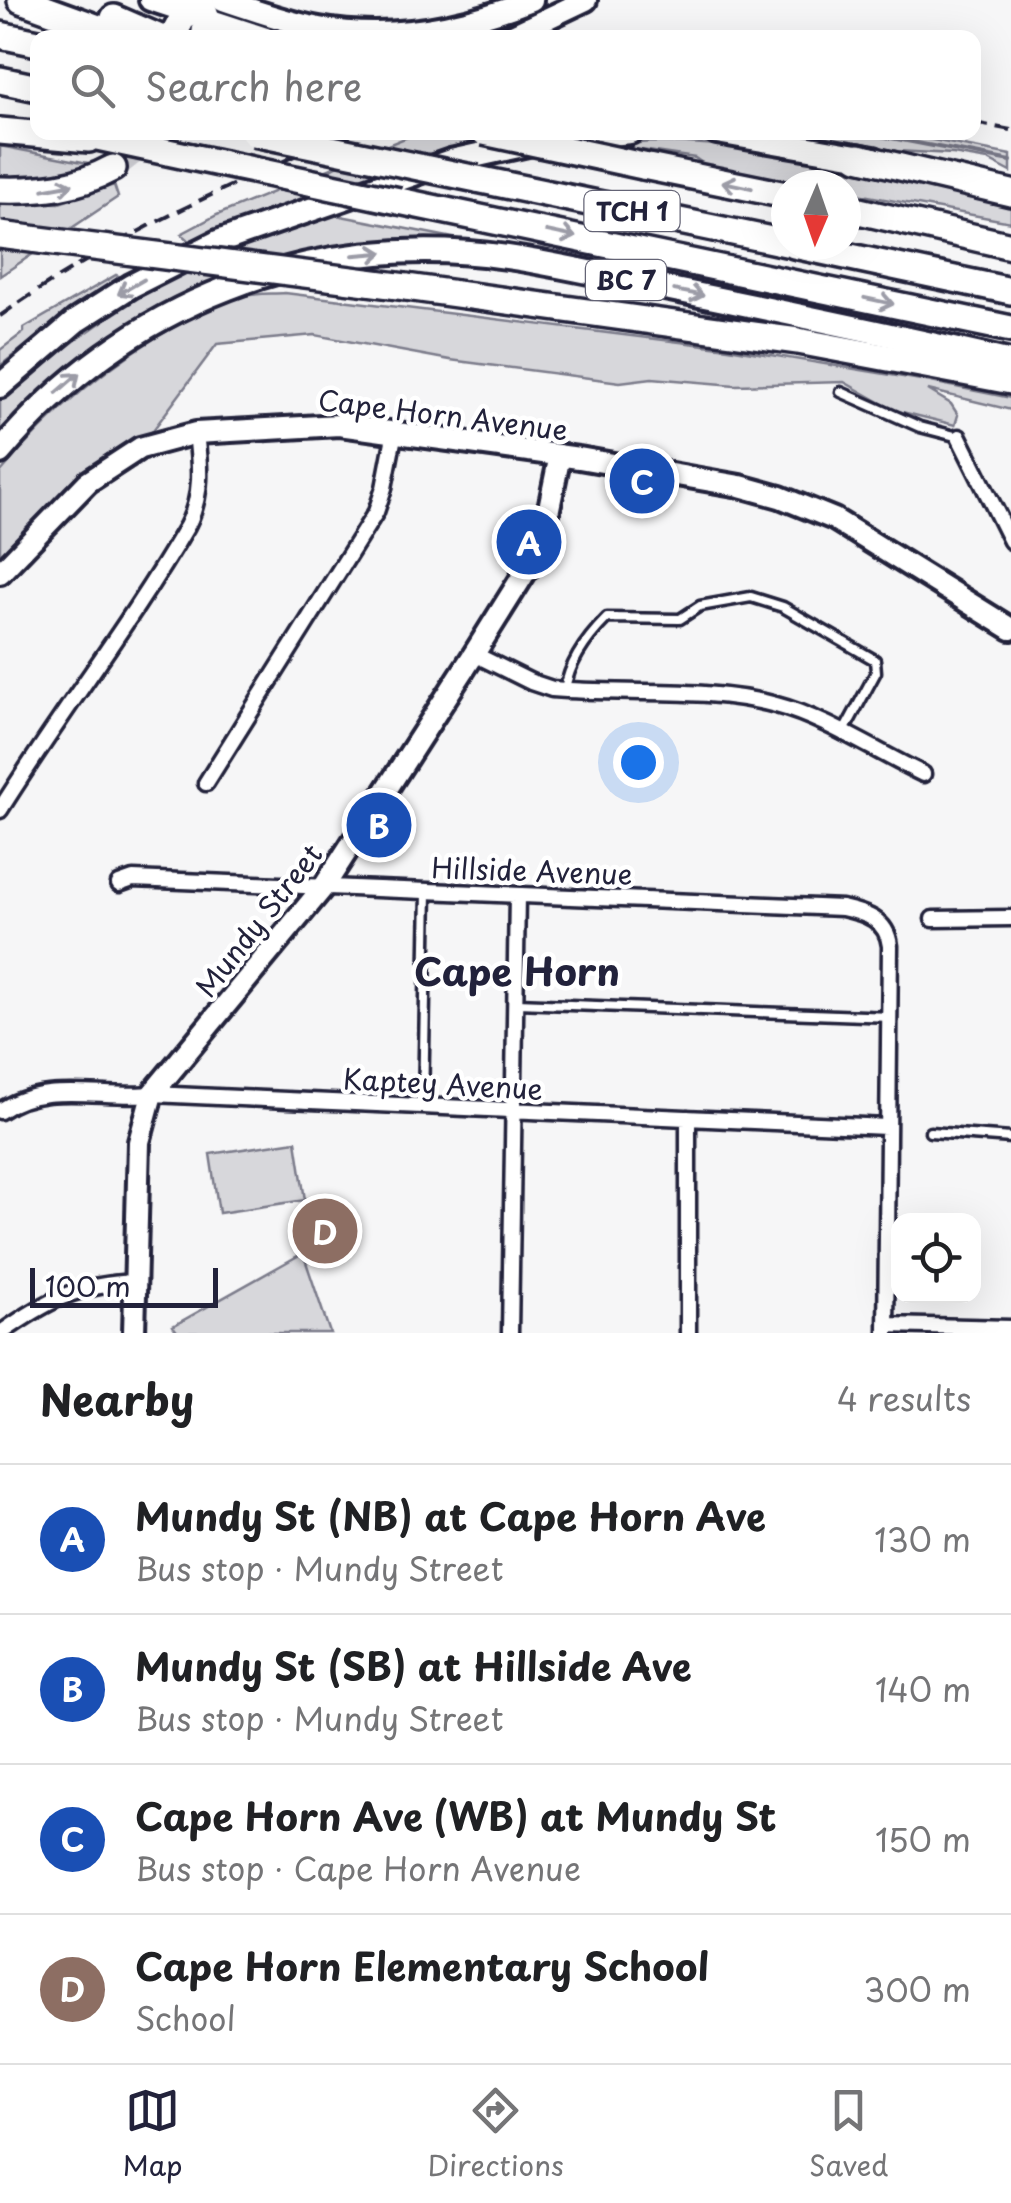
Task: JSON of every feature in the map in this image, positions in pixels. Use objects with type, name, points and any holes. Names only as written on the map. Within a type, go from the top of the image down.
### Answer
[{"type":"highway","points":[[21,0],[119,30]]},
{"type":"highway","points":[[72,0],[123,30]]},
{"type":"highway","points":[[181,30],[202,11]]},
{"type":"highway","points":[[0,35],[30,41]]},
{"type":"highway","points":[[0,70],[21,84]]},
{"type":"highway","points":[[0,116],[30,123]]},
{"type":"highway","points":[[0,130],[30,133]]},
{"type":"highway","points":[[99,140],[119,142]]},
{"type":"highway","name":"TCH 1","points":[[110,140],[1011,329]]},
{"type":"highway","name":"TCH 1","points":[[287,140],[771,240]]},
{"type":"highway","points":[[521,140],[771,193]]},
{"type":"highway","points":[[858,157],[1011,193]]},
{"type":"highway","points":[[0,190],[56,189],[113,168]]},
{"type":"highway","points":[[861,211],[1011,246]]},
{"type":"highway","points":[[903,220],[1011,236]]},
{"type":"highway","points":[[0,235],[798,341],[1011,381]]},
{"type":"highway","points":[[861,259],[1011,291]]},
{"type":"main road","points":[[0,386],[76,321],[131,286],[218,242],[451,161],[551,140]]},
{"type":"main road","points":[[762,140],[1011,181]]},
{"type":"main road","name":"BC 7","points":[[0,452],[76,376],[154,321],[239,282],[313,262],[362,254],[434,251],[506,257],[818,318],[1011,362]]},
{"type":"street","points":[[150,0],[345,30]]},
{"type":"street","points":[[410,30],[440,28],[532,0]]},
{"type":"street","points":[[523,30],[586,0]]},
{"type":"street","points":[[202,11],[247,30]]},
{"type":"street","name":"Cape Horn Avenue","points":[[0,574],[72,496],[102,471],[140,448],[196,432],[319,424],[560,456],[740,486],[802,504],[834,519],[1011,629]]},
{"type":"street","points":[[206,783],[376,512],[394,431]]},
{"type":"street","points":[[0,810],[187,526],[200,484],[196,432]]},
{"type":"street","points":[[959,437],[1011,542]]},
{"type":"street","name":"Mundy Street","points":[[134,1333],[140,1142],[152,1094],[325,886],[474,654],[541,546],[560,456]]},
{"type":"street","points":[[474,654],[532,682],[565,690],[755,700],[788,708],[923,774]]},
{"type":"street","name":"Hillside Avenue","points":[[119,884],[133,879],[842,908],[861,912],[881,923],[889,936],[890,1017]]},
{"type":"street","points":[[510,1333],[518,895]]},
{"type":"street","points":[[933,919],[1011,918]]},
{"type":"street","points":[[890,1017],[886,1329],[1011,1328]]},
{"type":"street","name":"Kaptey Avenue","points":[[0,1111],[20,1099],[45,1094],[152,1094],[888,1127]]},
{"type":"street","points":[[688,1118],[688,1333]]},
{"type":"street","points":[[1,1333],[70,1291],[135,1282]]},
{"type":"lane","points":[[841,392],[920,427],[959,437]]},
{"type":"lane","points":[[565,690],[573,664],[592,633],[607,618],[680,618],[700,606],[751,597],[783,607],[876,660],[876,672],[842,735]]},
{"type":"lane","points":[[423,1108],[427,891]]},
{"type":"lane","points":[[517,1003],[890,1017]]},
{"type":"lane","points":[[930,1132],[1011,1138]]},
{"type":"shaded area","points":[[400,140],[516,140],[285,205],[189,241],[181,234],[217,215]]},
{"type":"shaded area","points":[[833,140],[933,140],[1011,155],[1011,172],[988,160]]},
{"type":"shaded area","points":[[698,143],[789,154],[1011,202],[1011,222],[861,195],[861,170],[771,170],[771,178],[705,165],[695,158],[607,145]]},
{"type":"shaded area","points":[[0,146],[93,164],[67,175],[0,180]]},
{"type":"shaded area","points":[[114,185],[118,197],[0,276],[0,240],[30,225],[0,220],[0,201],[59,203]]},
{"type":"shaded area","points":[[336,215],[489,245],[414,242],[345,247],[281,259],[220,278],[163,306],[107,341],[53,385],[0,437],[0,399],[118,311],[197,266],[240,247]]},
{"type":"shaded area","points":[[116,275],[121,277],[0,366],[0,350],[24,328]]},
{"type":"shaded area","points":[[285,293],[728,348],[1011,398],[1011,410],[928,390],[951,404],[958,415],[955,425],[894,410],[844,382],[735,385],[652,378],[620,382],[450,360],[315,335],[217,344],[148,437],[128,444],[84,472],[0,557],[0,473],[62,408],[131,353],[203,311],[244,296]]},
{"type":"shaded area","points":[[296,1141],[305,1200],[219,1213],[210,1154]]},
{"type":"shaded area","points":[[303,1253],[330,1333],[178,1333],[173,1326]]},
{"type":"waterway","points":[[902,140],[1011,161]]},
{"type":"tunnel","points":[[113,168],[148,140]]},
{"type":"railway","points":[[981,124],[1011,130]]},
{"type":"railway","points":[[0,316],[126,238],[330,140]]},
{"type":"place","name":"Cape Horn Ave (WB) at Mundy St","points":[[642,481]]},
{"type":"place","name":"Mundy St (NB) at Cape Horn Ave","points":[[529,542]]},
{"type":"place","name":"Mundy St (SB) at Hillside Ave","points":[[379,825]]},
{"type":"place","name":"Cape Horn Elementary School","points":[[325,1231]]},
{"type":"district","name":"Cape Horn","points":[[517,970]]}]
